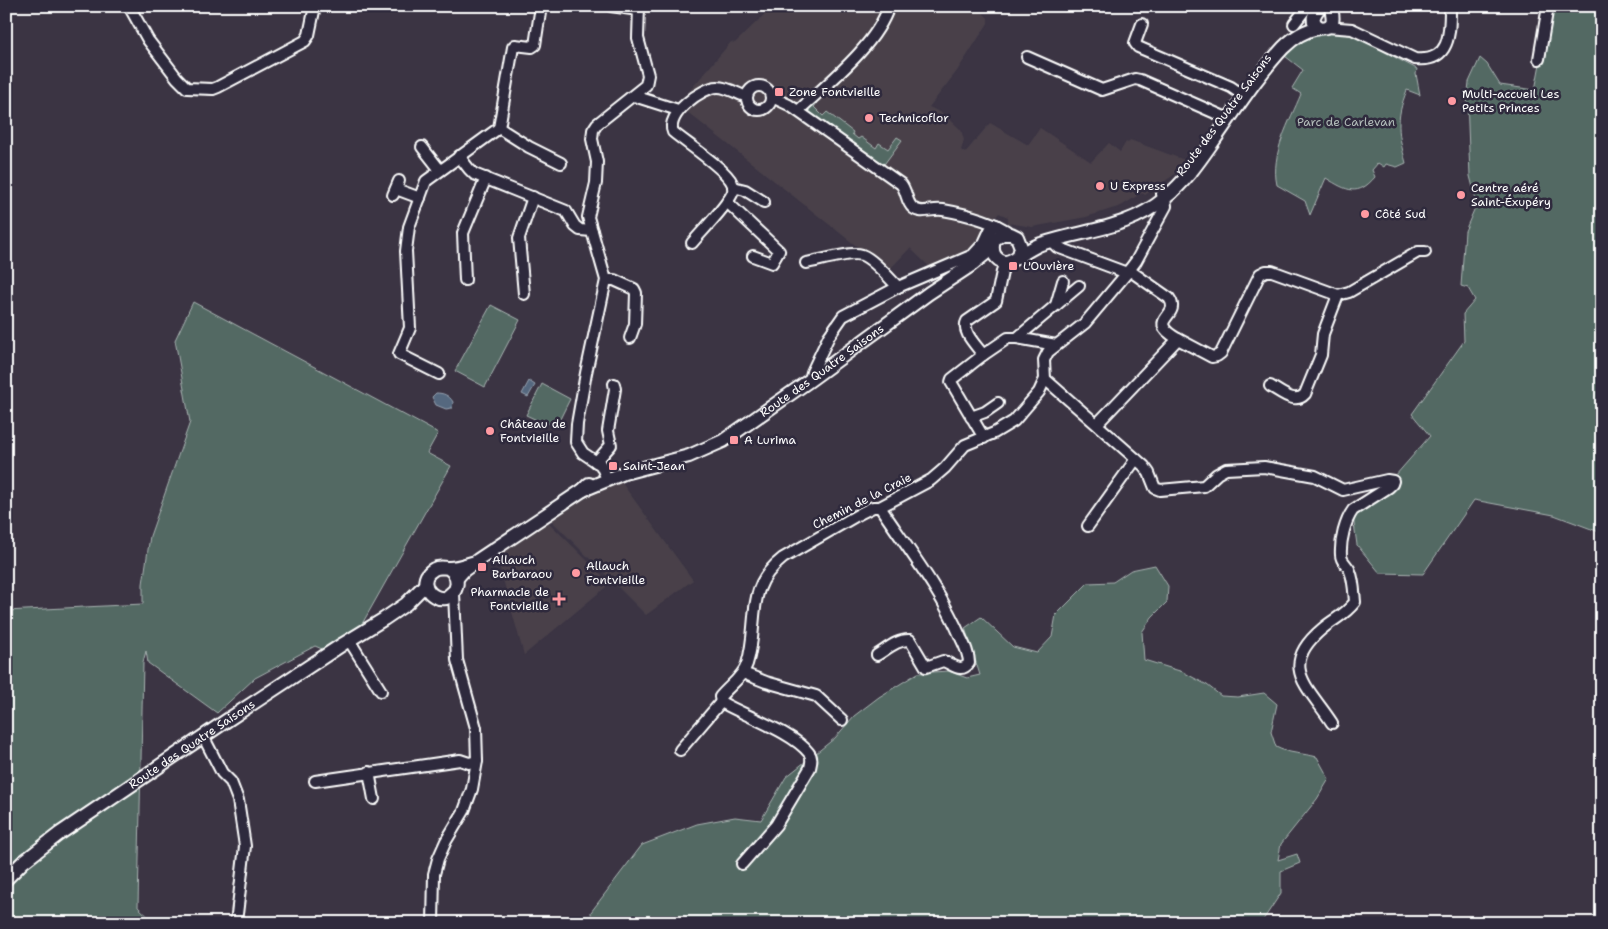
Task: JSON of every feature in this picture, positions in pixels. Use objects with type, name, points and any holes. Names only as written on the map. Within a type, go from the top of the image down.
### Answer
[{"type":"main road","points":[[1318,16],[1333,21],[1332,11]]},
{"type":"main road","name":"Route des Quatre Saisons","points":[[970,266],[1001,260],[1013,261],[1034,246],[1119,224],[1134,218],[1161,202],[1187,177],[1242,95],[1282,48],[1300,35],[1318,16]]},
{"type":"main road","name":"Route des Quatre Saisons","points":[[457,578],[464,570],[478,560],[604,477],[689,456],[723,442],[929,293],[970,266],[985,254],[995,236],[1002,234],[1032,240],[1106,223],[1161,202]]},
{"type":"main road","points":[[995,236],[993,252],[1001,260]]},
{"type":"main road","points":[[1015,237],[1021,248],[1019,255]]},
{"type":"main road","name":"Route des Quatre Saisons","points":[[6,879],[22,862],[59,834],[203,736],[406,604],[426,585],[426,576],[433,569],[462,566],[478,560]]},
{"type":"main road","points":[[448,568],[457,578],[457,587],[454,593]]},
{"type":"main road","points":[[426,585],[427,590],[438,598]]},
{"type":"main road","name":"Route des Quatre Saisons","points":[[384,619],[454,593]]},
{"type":"street","points":[[129,6],[148,40],[182,85],[192,88],[213,89],[305,41],[309,35],[315,6]]},
{"type":"street","points":[[439,374],[399,354],[410,328],[406,251],[409,227],[426,181],[499,128],[513,47],[515,45],[532,47],[535,44],[541,6]]},
{"type":"street","points":[[604,477],[601,465],[583,453],[576,442],[586,373],[606,280],[588,217],[596,183],[597,162],[592,139],[593,130],[597,124],[643,89],[648,80],[638,38],[638,8],[611,6]]},
{"type":"street","points":[[798,111],[862,50],[877,32],[889,6]]},
{"type":"street","points":[[1294,24],[1318,16],[1352,29],[1410,57],[1426,60],[1439,54],[1445,47],[1449,36],[1450,6]]},
{"type":"street","points":[[1539,59],[1548,6]]},
{"type":"street","points":[[1332,11],[1352,29]]},
{"type":"street","points":[[1142,24],[1135,43],[1138,47],[1231,87],[1242,95]]},
{"type":"street","points":[[1027,57],[1102,90],[1128,81],[1140,80],[1226,118]]},
{"type":"street","points":[[772,97],[767,107],[760,110],[749,105],[747,97],[752,88],[759,85],[766,87],[772,97],[780,99],[798,111],[901,184],[914,209],[920,211],[942,209],[976,218],[995,236]]},
{"type":"street","points":[[692,243],[733,194],[733,187],[732,182],[714,164],[673,132],[671,124],[678,110],[695,96],[712,88],[723,88],[747,97]]},
{"type":"street","points":[[634,96],[678,110]]},
{"type":"street","points":[[499,128],[529,147],[561,163]]},
{"type":"street","points":[[422,147],[440,170]]},
{"type":"street","points":[[459,156],[474,174],[566,211],[575,226],[580,230],[592,231]]},
{"type":"street","points":[[465,280],[463,233],[486,178]]},
{"type":"street","points":[[733,187],[745,190],[764,202]]},
{"type":"street","points":[[396,188],[420,198]]},
{"type":"street","points":[[524,294],[518,238],[533,197]]},
{"type":"street","points":[[727,202],[779,251],[772,263],[753,256]]},
{"type":"street","name":"Chemin de la Craie","points":[[721,702],[720,697],[743,673],[751,648],[756,596],[760,585],[773,566],[783,558],[861,513],[873,507],[880,507],[930,480],[945,468],[965,445],[984,438],[1014,421],[1039,392],[1045,379],[1044,360],[1048,352],[1085,323],[1136,261],[1161,202]]},
{"type":"street","points":[[810,380],[829,336],[843,316],[898,287],[973,255],[984,243],[990,230],[995,236]]},
{"type":"street","points":[[1053,240],[1057,247],[1128,272],[1169,298],[1172,308],[1164,322],[1165,332],[1212,357],[1217,356],[1221,352],[1260,274],[1266,271],[1272,271],[1338,295],[1349,292],[1418,252],[1424,252]]},
{"type":"street","points":[[806,263],[861,254],[879,268],[898,287]]},
{"type":"street","points":[[983,355],[965,330],[965,325],[967,321],[996,301],[1001,260]]},
{"type":"street","points":[[606,280],[614,280],[634,289],[636,293],[635,324],[630,338]]},
{"type":"street","points":[[1056,305],[1062,281]]},
{"type":"street","points":[[1017,338],[1079,286]]},
{"type":"street","points":[[1270,386],[1293,399],[1301,398],[1305,394],[1321,355],[1323,334],[1338,295]]},
{"type":"street","points":[[984,438],[950,382],[952,379],[1008,338],[1056,345]]},
{"type":"street","points":[[1097,424],[1178,339]]},
{"type":"street","points":[[1045,379],[1136,458],[1149,473],[1155,488],[1162,490],[1204,486],[1217,474],[1226,470],[1264,467],[1315,476],[1342,490],[1387,480],[1393,481],[1389,487],[1353,510],[1343,535],[1342,560],[1350,572],[1355,602],[1346,613],[1320,630],[1306,646],[1299,659],[1299,671],[1310,694],[1322,706],[1332,723]]},
{"type":"street","points":[[596,462],[612,445],[608,431],[615,390],[614,384]]},
{"type":"street","points":[[971,417],[985,412],[998,403]]},
{"type":"street","points":[[1088,526],[1136,458]]},
{"type":"street","points":[[877,655],[891,646],[910,640],[926,666],[943,661],[956,668],[960,668],[966,667],[969,663],[969,656],[944,603],[880,507]]},
{"type":"street","points":[[433,923],[434,874],[438,859],[446,841],[464,811],[472,789],[477,761],[476,728],[457,660],[454,593]]},
{"type":"street","points":[[438,598],[454,608]]},
{"type":"street","points":[[350,640],[381,691]]},
{"type":"street","points":[[743,673],[766,682],[816,696],[842,720]]},
{"type":"street","points":[[680,750],[721,702],[789,736],[809,753],[812,758],[810,768],[776,825],[742,864]]},
{"type":"street","points":[[203,736],[222,773],[231,782],[238,800],[245,846],[236,923]]},
{"type":"street","points":[[315,781],[460,760],[469,763],[477,761]]},
{"type":"street","points":[[369,772],[374,799]]},
{"type":"shaded area","points":[[762,6],[983,6],[982,12],[988,18],[988,23],[957,71],[929,107],[944,114],[961,130],[964,140],[961,150],[965,153],[990,123],[1028,145],[1040,128],[1091,162],[1109,143],[1120,152],[1126,142],[1128,143],[1130,140],[1187,161],[1178,172],[1145,195],[1142,193],[1121,206],[1086,217],[1032,227],[1008,223],[1008,217],[999,213],[995,218],[989,218],[987,232],[979,236],[976,245],[964,254],[933,270],[910,248],[888,271],[686,111],[694,104],[686,95],[731,42],[735,43],[769,10]]},
{"type":"shaded area","points":[[619,479],[693,580],[646,615],[550,519]]},
{"type":"shaded area","points":[[546,520],[604,577],[607,586],[524,655],[496,554]]},
{"type":"green space","points":[[1551,6],[1602,6],[1602,533],[1554,515],[1474,500],[1423,574],[1380,573],[1357,545],[1353,516],[1388,484],[1430,436],[1412,414],[1464,341],[1463,314],[1475,300],[1468,288],[1461,286],[1465,231],[1477,203],[1470,176],[1467,100],[1469,82],[1480,58],[1487,64],[1500,85],[1535,90]]},
{"type":"green space","name":"Parc de Carlevan","points":[[1324,31],[1353,35],[1417,69],[1416,74],[1420,95],[1407,90],[1399,118],[1401,143],[1406,163],[1397,167],[1386,164],[1384,167],[1378,163],[1372,170],[1375,177],[1358,190],[1346,189],[1326,178],[1310,215],[1305,201],[1277,185],[1276,162],[1282,138],[1301,94],[1292,88],[1303,70],[1281,53],[1289,45]]},
{"type":"green space","points":[[816,101],[817,103],[814,107],[823,116],[827,112],[853,132],[852,134],[858,139],[861,137],[876,148],[879,143],[888,149],[897,137],[902,140],[882,167],[810,115],[809,109]]},
{"type":"green space","points":[[193,302],[438,433],[427,453],[451,466],[362,624],[322,649],[315,646],[255,678],[217,713],[148,663],[146,651],[143,662],[138,907],[155,923],[6,923],[6,611],[143,604],[143,584],[150,536],[190,422],[175,340]]},
{"type":"green space","points":[[491,305],[520,320],[485,387],[455,371]]},
{"type":"green space","points":[[542,384],[570,399],[556,427],[526,415]]},
{"type":"green space","points":[[1155,565],[1168,586],[1167,602],[1152,617],[1142,632],[1144,660],[1183,672],[1207,685],[1221,696],[1238,697],[1264,693],[1277,704],[1271,732],[1276,747],[1286,751],[1317,757],[1329,779],[1317,799],[1281,844],[1278,860],[1297,854],[1300,863],[1281,871],[1281,893],[1261,923],[592,923],[591,912],[642,845],[697,824],[735,817],[761,820],[786,777],[835,738],[854,716],[879,697],[918,673],[948,671],[967,678],[980,675],[965,628],[981,617],[1013,647],[1037,653],[1052,637],[1056,615],[1088,583],[1113,582],[1131,570]]},
{"type":"water","points":[[529,381],[535,385],[528,397],[522,394]]},
{"type":"water","points":[[436,393],[448,396],[453,402],[452,408],[446,409],[436,405],[432,397]]},
{"type":"place","name":"Zone Fontvieille","points":[[779,92]]},
{"type":"place","name":"Multi-accueil Les Petits Princes","points":[[1452,101]]},
{"type":"place","name":"Technicoflor","points":[[869,118]]},
{"type":"place","name":"U Express","points":[[1100,186]]},
{"type":"place","name":"Centre aéré Saint-Éxupéry","points":[[1461,195]]},
{"type":"place","name":"Côté Sud","points":[[1365,214]]},
{"type":"place","name":"L'Ouvière","points":[[1013,266]]},
{"type":"place","name":"Château de Fontvieille","points":[[490,431]]},
{"type":"place","name":"A Lurima","points":[[734,440]]},
{"type":"place","name":"Saint-Jean","points":[[613,466]]},
{"type":"place","name":"Allauch Barbaraou","points":[[482,567]]},
{"type":"place","name":"Allauch Fontvieille","points":[[576,573]]},
{"type":"place","name":"Pharmacie de Fontvieille","points":[[559,599]]}]
